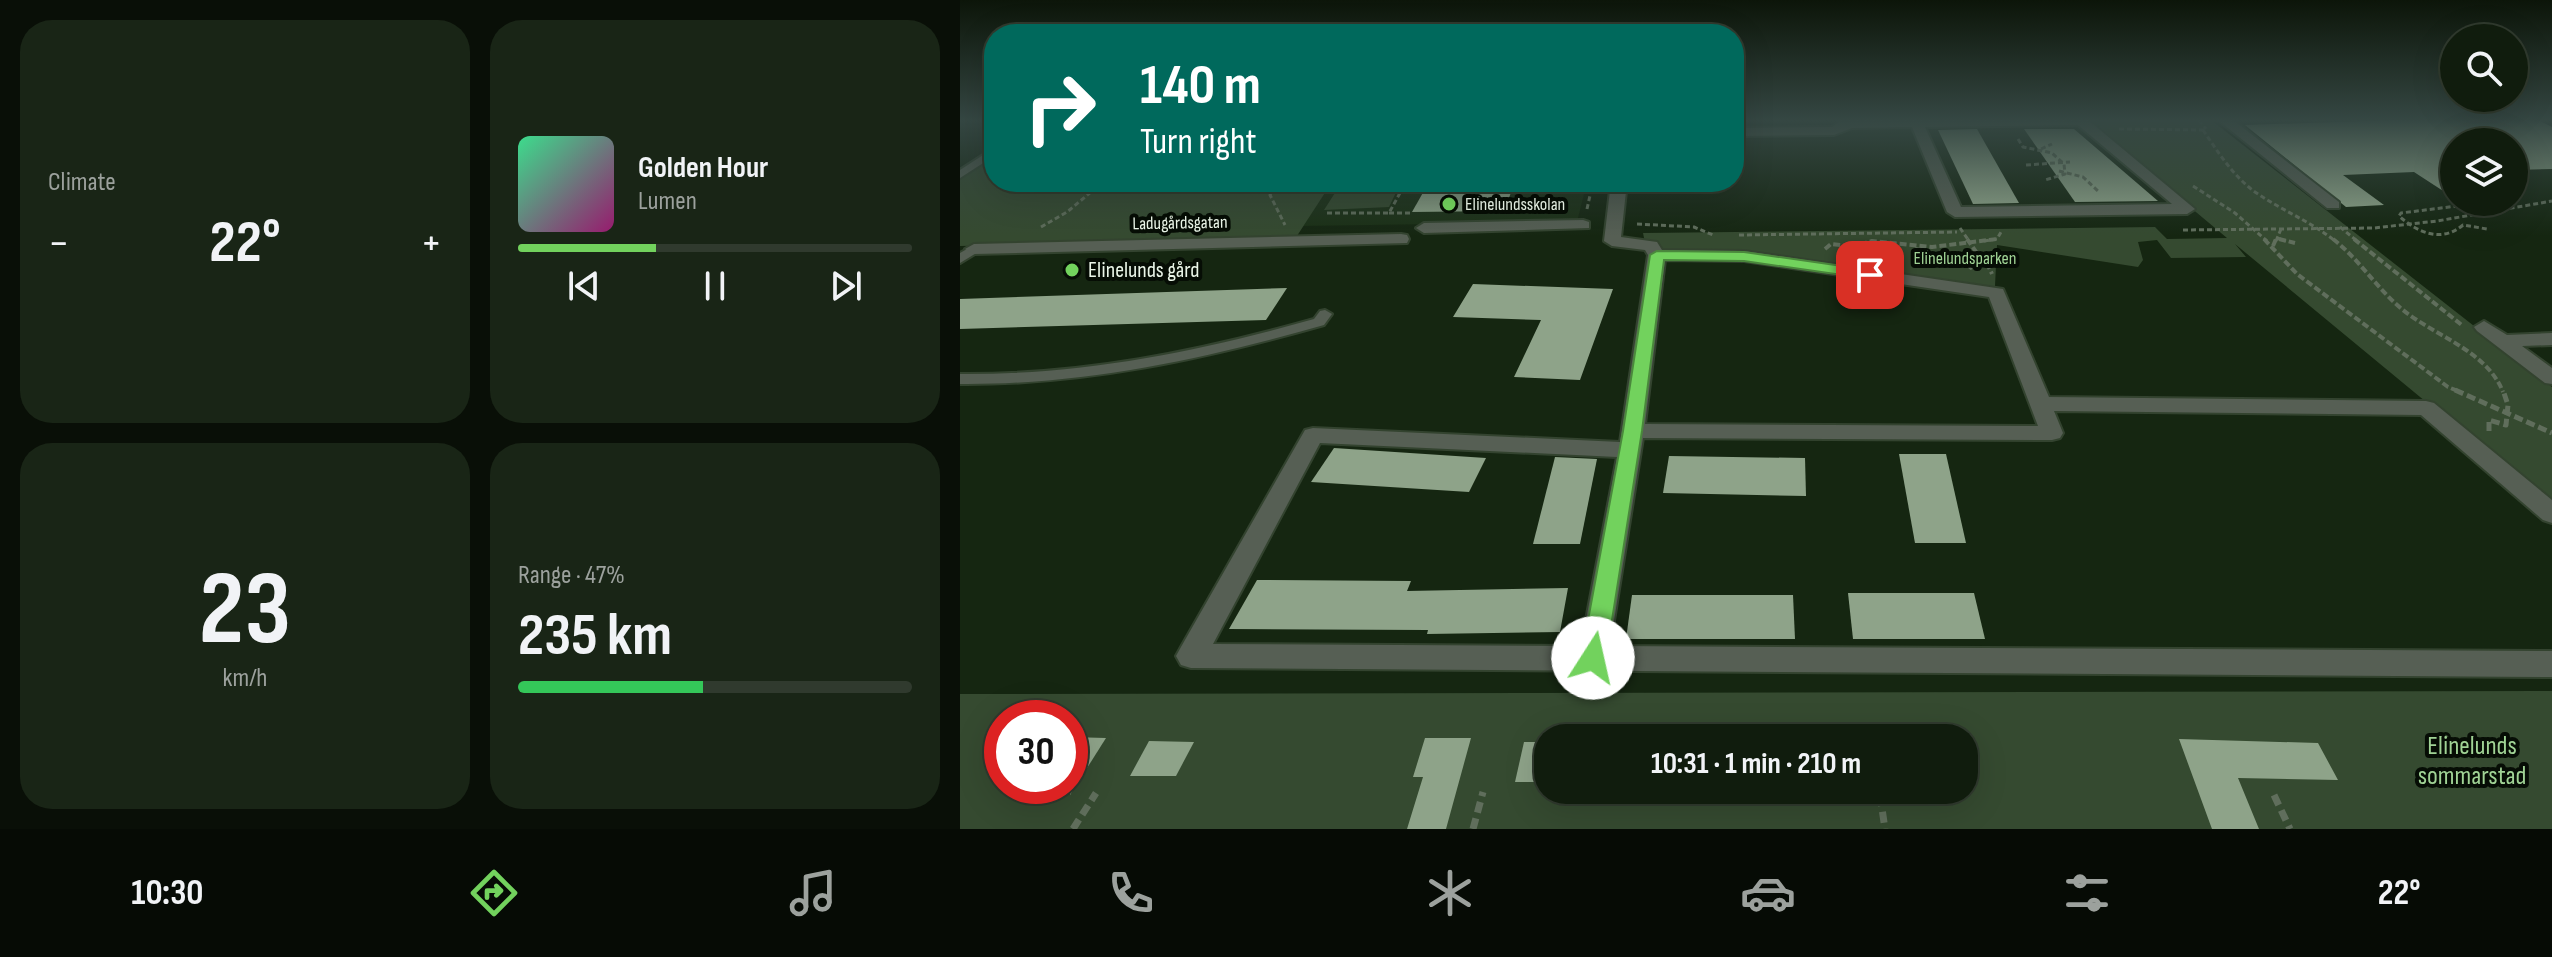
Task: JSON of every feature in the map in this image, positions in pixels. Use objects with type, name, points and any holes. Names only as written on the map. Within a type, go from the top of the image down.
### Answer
[{"type":"street","points":[[1932,159],[1955,212],[2187,209],[2126,159]]},
{"type":"street","points":[[2269,159],[2332,212]]},
{"type":"street","points":[[1593,658],[1631,440],[1657,255],[1651,246],[1612,241],[1618,192]]},
{"type":"street","points":[[1424,228],[1585,216]]},
{"type":"street","name":"Ladugårdsgatan","points":[[965,253],[1006,248],[1401,239]]},
{"type":"street","points":[[1657,255],[1744,256],[1997,293],[2052,433],[1631,440],[1313,435],[1191,656],[2552,664]]},
{"type":"street","points":[[2477,330],[2504,341],[2552,378]]},
{"type":"street","points":[[2504,341],[2552,339]]},
{"type":"street","points":[[2039,404],[2426,408],[2552,514]]},
{"type":"lane","points":[[960,175],[983,159]]},
{"type":"lane","points":[[960,379],[1010,381],[1077,377],[1254,341],[1319,322],[1325,314]]},
{"type":"path","points":[[2057,159],[2063,162]]},
{"type":"path","points":[[2227,159],[2247,185],[2310,222],[2350,251],[2398,306],[2475,358],[2506,395],[2510,414],[2506,425],[2489,420],[2489,431]]},
{"type":"path","points":[[2045,180],[2065,174],[2063,162]]},
{"type":"path","points":[[2026,165],[2070,162]]},
{"type":"path","points":[[2033,165],[2041,170]]},
{"type":"path","points":[[2183,181],[2235,213],[2273,246],[2297,274],[2428,373],[2464,396],[2552,433]]},
{"type":"path","points":[[1006,248],[1067,212],[1091,192]]},
{"type":"path","points":[[1273,192],[1270,195],[1290,242]]},
{"type":"path","points":[[1327,213],[1389,213],[1401,192]]},
{"type":"path","points":[[1518,192],[1514,202],[1521,208]]},
{"type":"path","points":[[1574,208],[1585,216],[1591,192]]},
{"type":"path","points":[[2440,208],[2401,213],[2399,216],[2422,231],[2440,235],[2455,232],[2463,225],[2487,229]]},
{"type":"path","points":[[2332,212],[2477,330]]},
{"type":"path","points":[[2273,246],[2281,229]]},
{"type":"path","points":[[1961,232],[1979,256],[1966,274]]},
{"type":"path","points":[[1832,254],[1862,242],[1885,241],[1932,247],[1997,239],[2001,232]]},
{"type":"path","points":[[2277,238],[2295,243]]},
{"type":"path","points":[[1820,256],[1830,254],[1825,247],[1831,244],[1849,247]]},
{"type":"path","points":[[1915,260],[1922,261]]},
{"type":"path","points":[[1473,829],[1483,792]]},
{"type":"path","points":[[1073,829],[1096,793]]},
{"type":"path","points":[[2274,795],[2290,829]]},
{"type":"path","points":[[1881,804],[1885,829]]},
{"type":"shaded area","name":"Elinelundsskolan","points":[[1325,192],[1584,192],[1577,222],[1303,226]]},
{"type":"green space","name":"Elinelundsparken","points":[[2132,159],[2260,159],[2552,387],[2552,506],[2235,244],[2246,257],[2171,258],[2157,240],[2138,242],[2143,260],[2138,267],[1997,245],[1995,286],[1978,292],[1724,255],[1647,253],[1643,233],[2155,227],[2167,239],[2227,238]]},
{"type":"green space","points":[[984,161],[984,192],[1326,192],[1295,239],[960,246],[960,179]]},
{"type":"green space","points":[[1336,192],[1396,192],[1389,207],[1324,210]]},
{"type":"green space","name":"Elinelunds sommarstad","points":[[2552,691],[2552,829],[960,829],[960,694]]},
{"type":"building","points":[[1952,159],[1994,159],[2019,203],[1973,204]]},
{"type":"building","points":[[2045,159],[2109,159],[2158,201],[2075,202]]},
{"type":"building","points":[[2286,159],[2440,159],[2440,189],[2414,172],[2343,175],[2384,205],[2346,207]]},
{"type":"building","points":[[2528,159],[2552,159],[2552,169],[2528,170]]},
{"type":"building","points":[[1423,192],[1511,192],[1504,211],[1412,212]]},
{"type":"building","points":[[1473,284],[1613,289],[1580,380],[1514,377],[1541,320],[1453,317]]},
{"type":"building","name":"Elinelunds gård","points":[[1287,288],[1266,320],[960,329],[960,299]]},
{"type":"building","points":[[1334,448],[1486,458],[1469,492],[1311,482]]},
{"type":"building","points":[[1899,454],[1946,454],[1966,543],[1915,543]]},
{"type":"building","points":[[1669,456],[1805,458],[1806,496],[1663,493]]},
{"type":"building","points":[[1555,457],[1597,459],[1580,544],[1533,544]]},
{"type":"building","points":[[1257,580],[1411,581],[1407,591],[1568,588],[1560,632],[1427,634],[1428,630],[1229,629]]},
{"type":"building","points":[[1848,593],[1974,593],[1985,639],[1853,639]]},
{"type":"building","points":[[1632,595],[1793,595],[1795,639],[1626,639]]},
{"type":"building","points":[[1088,738],[1106,738],[1088,766]]},
{"type":"building","points":[[1425,738],[1471,738],[1446,829],[1407,829],[1423,777],[1413,777]]},
{"type":"building","points":[[2179,739],[2318,743],[2338,780],[2238,778],[2259,829],[2212,829]]},
{"type":"building","points":[[1149,741],[1194,742],[1176,776],[1130,776]]},
{"type":"building","points":[[1524,742],[1534,742],[1534,782],[1515,782]]},
{"type":"place","name":"Elinelundsskolan","points":[[1449,204]]},
{"type":"place","name":"Elinelunds gård","points":[[1072,270]]},
{"type":"route","points":[[1593,658],[1633,431],[1657,255],[1744,256],[1870,275]]}]
